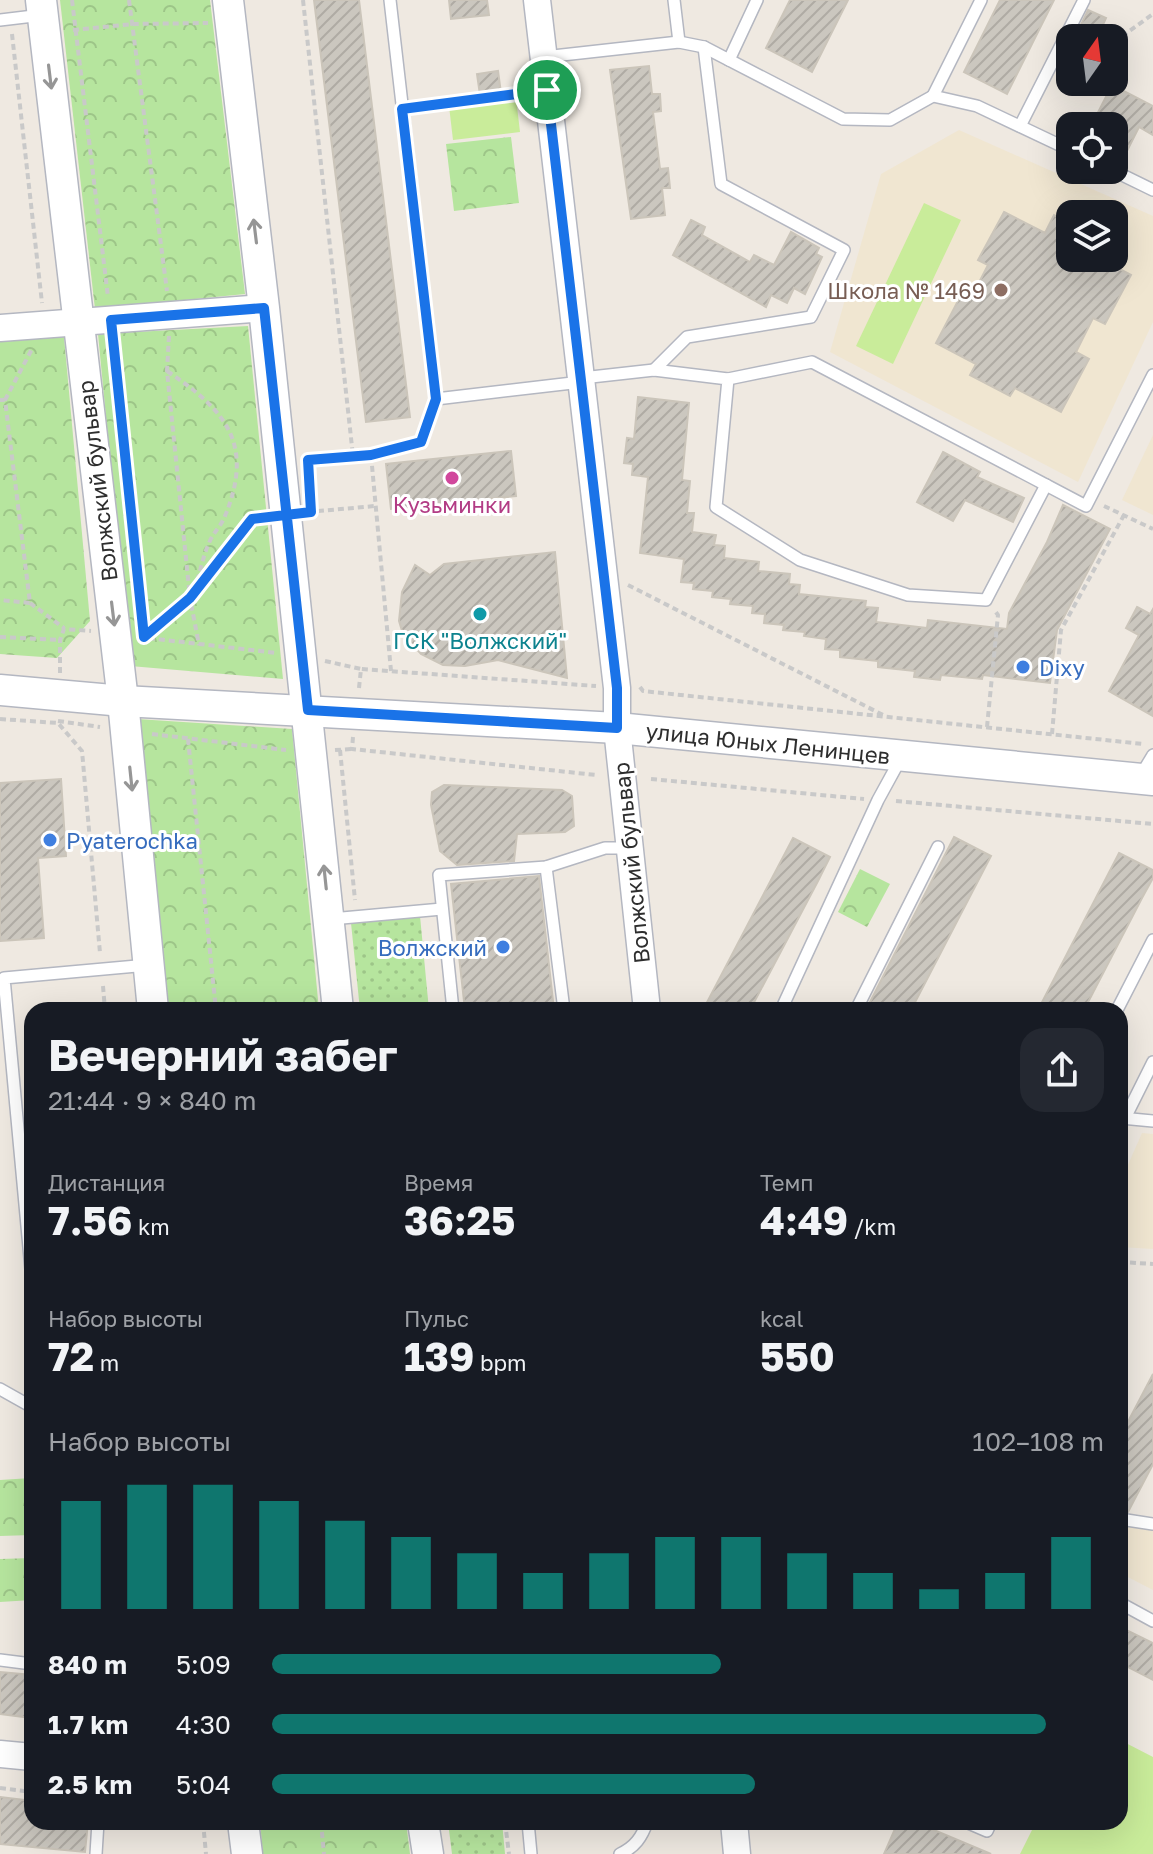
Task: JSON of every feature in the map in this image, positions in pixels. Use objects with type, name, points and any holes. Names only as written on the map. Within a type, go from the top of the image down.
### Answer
[{"type":"main road","points":[[229,11],[264,308],[302,508],[308,710],[343,918],[338,1002]]},
{"type":"main road","name":"Волжский бульвар","points":[[42,16],[123,701],[152,1002]]},
{"type":"main road","name":"улица Юных Ленинцев","points":[[0,690],[123,701],[617,728],[902,756],[1148,771]]},
{"type":"main road","points":[[244,1830],[247,1854]]},
{"type":"main road","points":[[424,1830],[428,1854]]},
{"type":"street","name":"Волжский бульвар","points":[[537,0],[616,678],[617,728],[628,848],[646,1002]]},
{"type":"street","points":[[0,328],[264,308]]},
{"type":"street","points":[[0,1754],[24,1756]]},
{"type":"street","points":[[735,1830],[737,1854]]},
{"type":"lane","points":[[390,0],[436,399],[654,370],[728,379],[812,362],[1086,506],[1153,375]]},
{"type":"lane","points":[[674,0],[679,42]]},
{"type":"lane","points":[[729,60],[757,0]]},
{"type":"lane","points":[[543,57],[679,42],[704,47],[843,119],[890,120],[933,96],[981,0]]},
{"type":"lane","points":[[1020,126],[1084,0]]},
{"type":"lane","points":[[5,19],[42,16]]},
{"type":"lane","points":[[654,370],[687,337],[811,317],[844,250],[721,184],[704,47]]},
{"type":"lane","points":[[933,96],[977,106],[1056,143]]},
{"type":"lane","points":[[1128,178],[1153,190]]},
{"type":"lane","points":[[728,379],[716,507],[800,560],[908,595],[986,600],[1046,485]]},
{"type":"lane","points":[[785,1002],[878,800],[902,756]]},
{"type":"lane","points":[[860,1002],[938,847]]},
{"type":"lane","points":[[452,1002],[439,875],[546,867],[605,848],[628,848]]},
{"type":"lane","points":[[546,867],[563,1002]]},
{"type":"lane","points":[[343,918],[442,909]]},
{"type":"lane","points":[[1121,1002],[1153,940]]},
{"type":"lane","points":[[24,1192],[4,978],[149,965]]},
{"type":"lane","points":[[1128,1107],[1153,1062]]},
{"type":"lane","points":[[0,1091],[15,1093]]},
{"type":"lane","points":[[1128,1119],[1153,1121]]},
{"type":"lane","points":[[0,1389],[24,1402]]},
{"type":"lane","points":[[1128,1520],[1153,1523]]},
{"type":"lane","points":[[1128,1607],[1153,1621]]},
{"type":"lane","points":[[0,1660],[24,1663]]},
{"type":"lane","points":[[96,1854],[98,1830]]},
{"type":"lane","points":[[529,1830],[531,1854]]},
{"type":"lane","points":[[620,1854],[632,1848],[644,1830]]},
{"type":"path","points":[[72,0],[111,320],[144,637],[190,598],[252,519],[302,508],[376,506]]},
{"type":"path","points":[[129,0],[170,316],[167,371],[190,598],[199,645]]},
{"type":"path","points":[[303,0],[353,456]]},
{"type":"path","points":[[42,16],[76,29],[229,11]]},
{"type":"path","points":[[1128,32],[1153,14]]},
{"type":"path","points":[[5,19],[44,326],[2,400],[30,603]]},
{"type":"path","points":[[402,109],[547,90]]},
{"type":"path","points":[[167,371],[198,392],[217,411],[233,437],[237,470],[224,519],[209,543],[190,598]]},
{"type":"path","points":[[309,473],[308,460],[371,455],[421,442],[436,399]]},
{"type":"path","points":[[371,455],[391,671]]},
{"type":"path","points":[[1090,500],[1153,529]]},
{"type":"path","points":[[1052,734],[1061,630],[1124,515]]},
{"type":"path","points":[[620,581],[886,717]]},
{"type":"path","points":[[0,600],[30,603],[64,629]]},
{"type":"path","points":[[986,600],[998,615],[987,727]]},
{"type":"path","points":[[0,637],[60,640]]},
{"type":"path","points":[[441,675],[443,665]]},
{"type":"path","points":[[643,691],[1153,745]]},
{"type":"path","points":[[0,719],[58,723],[82,751],[104,1002]]},
{"type":"path","points":[[188,739],[215,1002]]},
{"type":"path","points":[[340,750],[343,918]]},
{"type":"path","points":[[1089,818],[1153,824]]},
{"type":"path","points":[[1128,1262],[1153,1264]]},
{"type":"path","points":[[0,1788],[24,1791]]},
{"type":"path","points":[[204,1830],[206,1854]]},
{"type":"path","points":[[322,1830],[324,1854]]},
{"type":"path","points":[[506,1830],[509,1854]]},
{"type":"shaded area","name":"Школа № 1469","points":[[959,130],[1056,173],[1056,184],[1081,184],[1117,200],[1056,200],[1056,272],[1128,272],[1128,205],[1153,216],[1153,322],[1078,482],[830,352],[881,174]]},
{"type":"shaded area","points":[[1153,435],[1153,515],[1122,500]]},
{"type":"shaded area","points":[[1142,1133],[1153,1134],[1153,1249],[1128,1247],[1128,1165]]},
{"type":"shaded area","points":[[1128,1526],[1153,1527],[1153,1590],[1128,1577]]},
{"type":"green space","points":[[60,0],[210,0],[245,294],[95,309]]},
{"type":"green space","points":[[516,98],[520,132],[453,140],[449,106]]},
{"type":"green space","points":[[511,137],[519,203],[454,211],[446,144]]},
{"type":"green space","points":[[924,203],[961,220],[893,364],[856,346]]},
{"type":"green space","points":[[248,326],[283,679],[130,666],[98,334]]},
{"type":"green space","points":[[64,337],[90,621],[57,658],[0,654],[0,341]]},
{"type":"green space","points":[[137,719],[292,729],[318,1002],[168,1002]]},
{"type":"green space","points":[[860,869],[890,884],[867,927],[838,912]]},
{"type":"green space","points":[[420,916],[428,1002],[359,1002],[351,923]]},
{"type":"green space","points":[[24,1478],[24,1535],[0,1536],[0,1480]]},
{"type":"green space","points":[[24,1558],[24,1600],[0,1602],[0,1559]]},
{"type":"green space","points":[[1128,1744],[1153,1757],[1153,1854],[1020,1854],[1032,1830],[1128,1830]]},
{"type":"green space","points":[[261,1830],[407,1830],[410,1854],[263,1854]]},
{"type":"green space","points":[[449,1830],[503,1830],[505,1854],[452,1854]]},
{"type":"building","points":[[314,0],[359,0],[410,417],[366,422]]},
{"type":"building","points":[[449,0],[487,0],[489,15],[451,19]]},
{"type":"building","points":[[790,0],[848,0],[812,72],[766,48]]},
{"type":"building","points":[[1000,0],[1054,0],[1007,94],[964,72]]},
{"type":"building","points":[[1088,10],[1106,18],[1103,24],[1081,24]]},
{"type":"building","points":[[649,66],[652,94],[660,94],[661,111],[653,112],[660,169],[668,168],[670,188],[662,188],[665,215],[631,219],[610,70]]},
{"type":"building","points":[[498,71],[501,93],[480,95],[477,74]]},
{"type":"building","points":[[1128,93],[1153,106],[1153,135],[1139,127],[1128,149],[1128,112],[1098,112],[1106,96],[1128,96]]},
{"type":"building","points":[[1004,212],[1045,233],[1054,215],[1056,272],[1125,272],[1131,275],[1105,324],[1093,318],[1076,352],[1089,359],[1061,412],[1015,388],[1010,396],[970,375],[976,364],[936,343],[961,295],[970,300],[988,265],[978,260]]},
{"type":"building","points":[[691,220],[705,227],[702,235],[750,262],[754,255],[774,265],[791,232],[819,248],[816,254],[822,257],[805,294],[794,288],[787,303],[771,295],[766,307],[673,255]]},
{"type":"building","points":[[638,397],[689,403],[682,480],[690,481],[687,513],[694,513],[692,532],[716,535],[714,545],[725,546],[724,558],[759,562],[758,571],[790,574],[789,584],[800,585],[799,594],[866,601],[865,607],[878,608],[876,622],[927,628],[928,620],[1007,629],[1009,613],[1063,505],[1110,529],[1057,630],[1050,683],[983,675],[982,679],[941,675],[940,680],[914,677],[915,671],[878,667],[878,661],[840,657],[840,650],[825,649],[826,639],[804,636],[805,632],[783,630],[784,625],[764,623],[765,614],[752,613],[753,606],[730,604],[731,599],[712,597],[713,591],[693,589],[694,583],[681,582],[684,559],[640,553],[648,477],[632,475],[633,464],[624,463],[627,438],[634,439]]},
{"type":"building","points":[[511,451],[516,496],[391,509],[386,464]]},
{"type":"building","points":[[943,452],[980,472],[977,477],[1024,498],[1013,522],[965,500],[953,521],[917,502]]},
{"type":"building","name":"ГСК \"Волжский\"","points":[[555,552],[567,678],[498,660],[465,666],[443,665],[421,654],[403,634],[399,621],[402,592],[415,565],[430,575],[444,564]]},
{"type":"building","points":[[1137,607],[1150,614],[1153,609],[1153,716],[1109,691],[1139,635],[1126,628]]},
{"type":"building","points":[[61,779],[66,856],[38,858],[44,938],[0,941],[0,783]]},
{"type":"building","points":[[444,785],[562,790],[572,796],[574,826],[565,832],[517,834],[514,861],[457,865],[440,851],[431,805],[432,792]]},
{"type":"building","points":[[954,837],[991,856],[915,1002],[870,1002]]},
{"type":"building","points":[[793,838],[830,857],[754,1002],[707,1002]]},
{"type":"building","points":[[1119,853],[1153,870],[1153,878],[1088,1002],[1042,1002]]},
{"type":"building","name":"Волжский","points":[[539,876],[553,1002],[464,1002],[451,884]]},
{"type":"building","points":[[1153,1374],[1153,1464],[1128,1512],[1128,1422]]},
{"type":"building","points":[[1128,1631],[1153,1643],[1153,1680],[1128,1667]]},
{"type":"building","points":[[0,1672],[24,1674],[24,1717],[0,1714]]},
{"type":"building","points":[[0,1797],[24,1800],[24,1830],[87,1830],[85,1852],[0,1844]]},
{"type":"building","points":[[894,1830],[934,1830],[991,1854],[884,1854]]},
{"type":"place","name":"Школа № 1469","points":[[1001,290]]},
{"type":"place","name":"Кузьминки","points":[[452,478]]},
{"type":"place","name":"ГСК \"Волжский\"","points":[[480,614]]},
{"type":"place","name":"Dixy","points":[[1023,667]]},
{"type":"place","name":"Pyaterochka","points":[[50,840]]},
{"type":"place","name":"Волжский","points":[[503,947]]},
{"type":"route","points":[[547,90],[402,109],[436,399],[421,442],[371,455],[308,460],[311,512],[286,514],[252,519],[190,598],[144,637],[111,320],[264,308],[286,514],[308,710],[617,728],[617,688],[547,90]]}]
